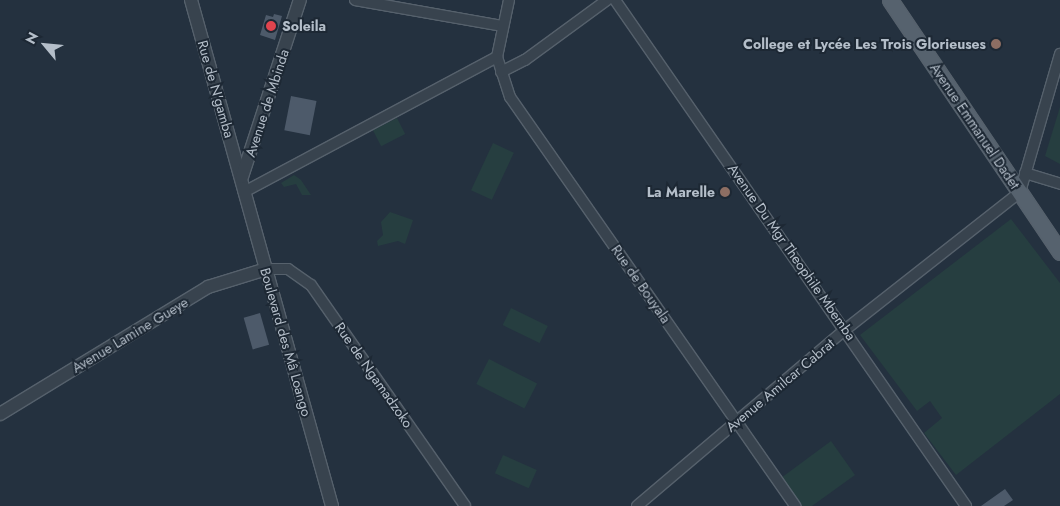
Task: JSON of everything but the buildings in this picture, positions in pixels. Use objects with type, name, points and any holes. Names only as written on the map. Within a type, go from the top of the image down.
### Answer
[{"type":"main road","name":"Avenue Emmanuel Dadet","points":[[890,0],[1060,252]]},
{"type":"street","name":"Rue de N'gamba","points":[[191,0],[242,178]]},
{"type":"street","name":"Avenue de Mbinda","points":[[242,178],[300,0]]},
{"type":"street","points":[[355,0],[502,26]]},
{"type":"street","points":[[244,192],[496,56],[509,0]]},
{"type":"street","points":[[500,72],[524,60],[607,0]]},
{"type":"street","name":"Avenue Du Mgr Theophile Mbemba","points":[[615,0],[846,330],[966,506]]},
{"type":"street","points":[[1020,192],[1060,54]]},
{"type":"street","name":"Rue de Bouyala","points":[[496,56],[510,98],[795,506]]},
{"type":"street","points":[[1025,173],[1060,184]]},
{"type":"street","name":"Boulevard des Mâ Loango","points":[[242,178],[244,192],[332,506]]},
{"type":"street","name":"Avenue Amilcar Cabrat","points":[[637,506],[846,330],[1020,192]]},
{"type":"street","name":"Avenue Lamine Gueye","points":[[0,414],[208,287],[266,269]]},
{"type":"street","name":"Rue de Ngamadzoko","points":[[266,269],[288,269],[311,285],[465,506]]},
{"type":"green space","points":[[1060,107],[1060,164],[1045,156]]},
{"type":"green space","points":[[397,118],[405,134],[381,146],[373,130]]},
{"type":"green space","points":[[493,143],[514,153],[492,200],[471,190]]},
{"type":"green space","points":[[294,175],[301,180],[311,195],[302,195],[296,184],[284,187],[281,183]]},
{"type":"green space","points":[[390,212],[413,220],[405,244],[398,241],[378,246],[377,241],[383,235],[381,222]]},
{"type":"green space","points":[[1011,219],[1060,283],[1060,394],[956,475],[924,433],[942,418],[930,401],[917,411],[860,335]]},
{"type":"green space","points":[[511,308],[548,326],[540,343],[503,325]]},
{"type":"green space","points":[[489,359],[537,384],[524,408],[476,384]]},
{"type":"green space","points":[[831,441],[855,475],[812,506],[801,506],[781,478]]},
{"type":"green space","points":[[503,455],[537,470],[529,488],[495,473]]},
{"type":"place","name":"Soleila","points":[[271,26]]},
{"type":"place","name":"College et Lycée Les Trois Glorieuses","points":[[996,44]]},
{"type":"place","name":"La Marelle","points":[[725,192]]}]
